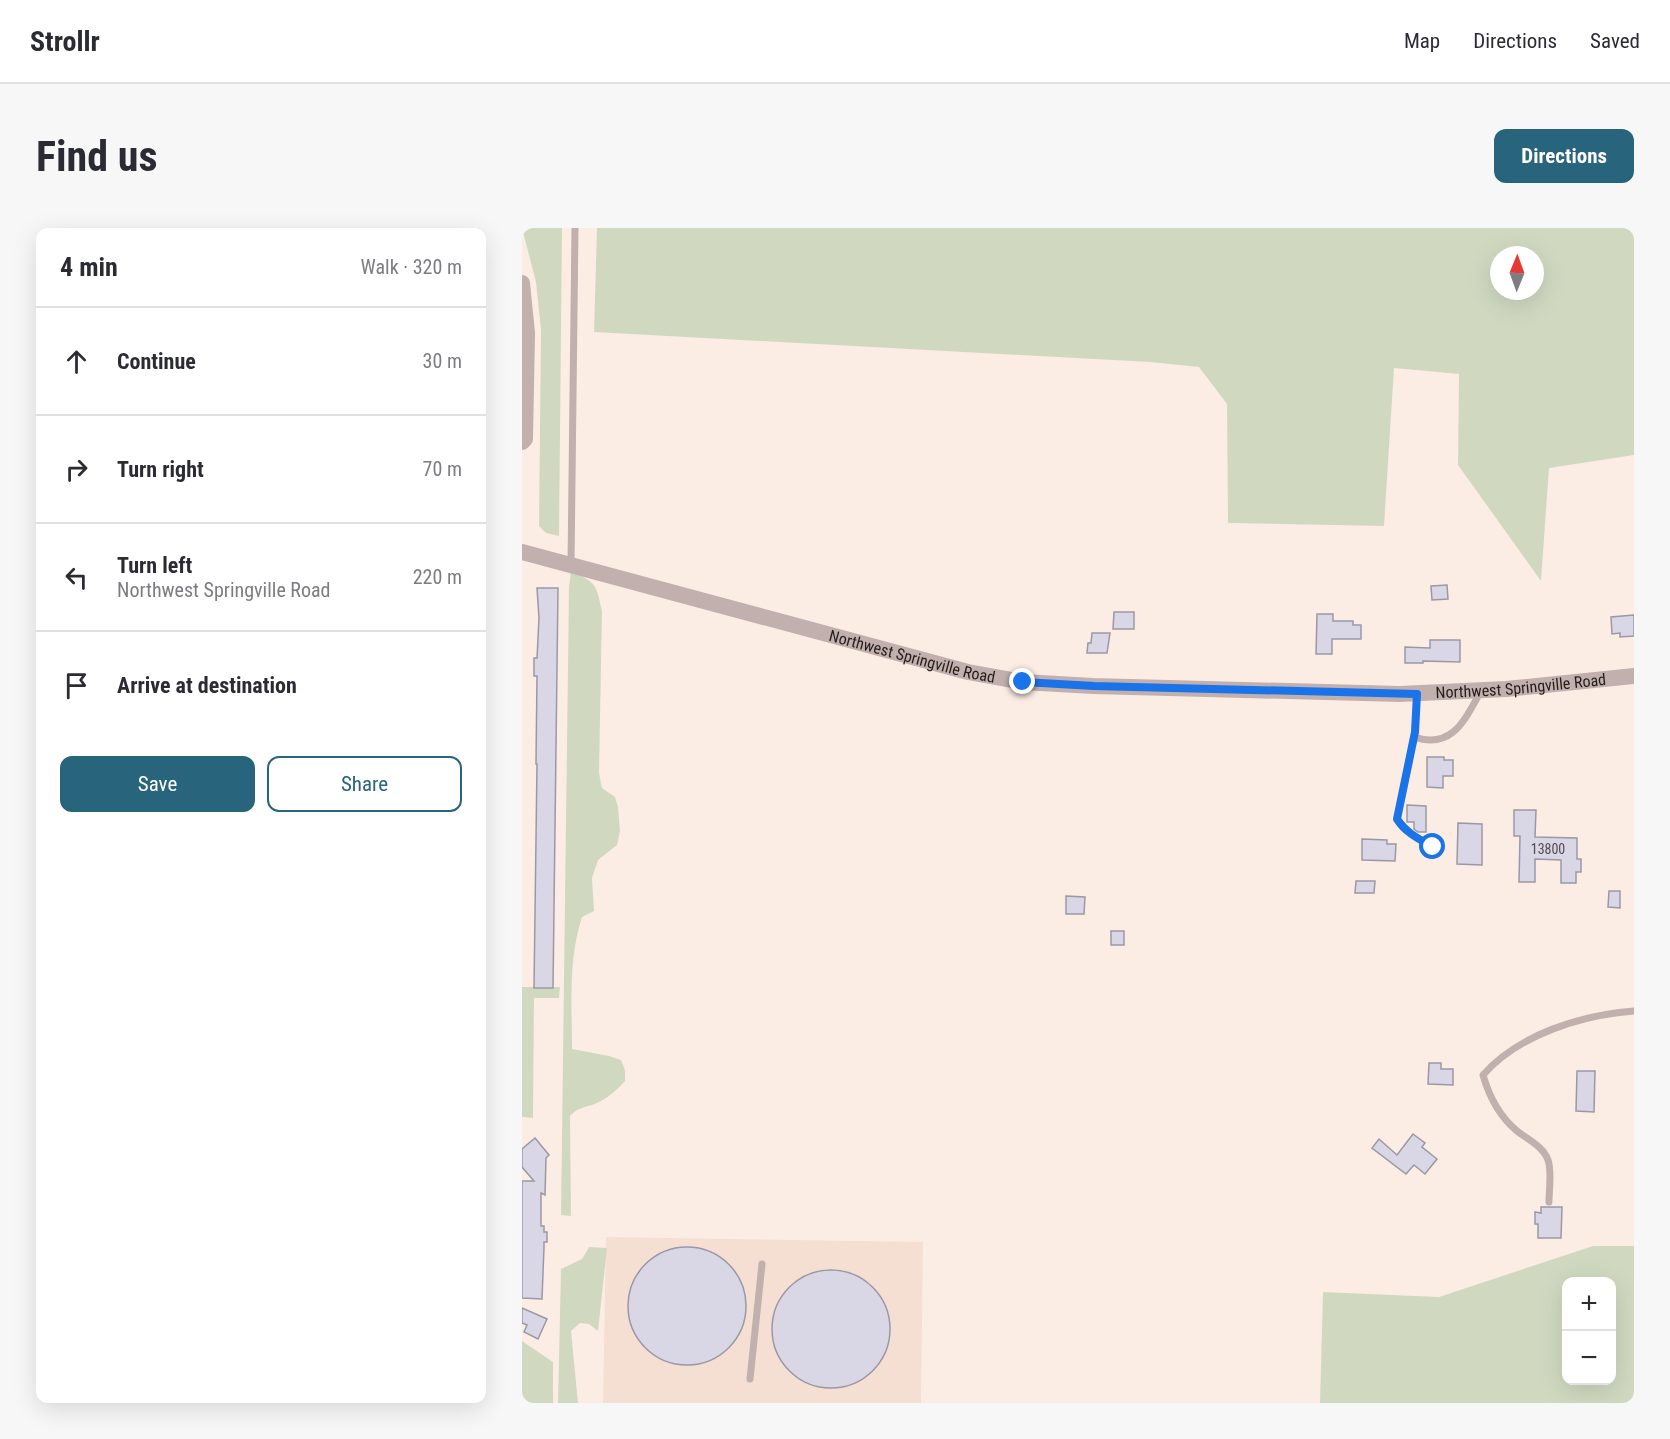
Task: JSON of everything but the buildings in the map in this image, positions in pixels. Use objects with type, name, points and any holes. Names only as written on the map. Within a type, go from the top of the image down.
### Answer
[{"type":"street","points":[[522,284],[527,333],[525,439],[522,442]]},
{"type":"street","name":"Northwest Springville Road","points":[[522,552],[968,672],[1007,680],[1094,686],[1417,694],[1481,691],[1634,676]]},
{"type":"lane","points":[[571,564],[574,228]]},
{"type":"lane","points":[[1414,737],[1441,741],[1460,725],[1481,691]]},
{"type":"lane","points":[[1417,694],[1414,737],[1397,819],[1403,828],[1433,847]]},
{"type":"lane","points":[[1549,1202],[1549,1162],[1545,1154],[1515,1130],[1498,1111],[1483,1075],[1496,1060],[1529,1040],[1579,1020],[1604,1014],[1634,1011]]},
{"type":"lane","points":[[750,1379],[762,1264]]},
{"type":"shaded area","points":[[606,1237],[923,1242],[921,1403],[603,1403]]},
{"type":"green space","points":[[522,228],[562,228],[559,536],[546,533],[539,526],[541,330],[536,282]]},
{"type":"green space","points":[[597,228],[1634,228],[1634,455],[1549,468],[1541,581],[1458,465],[1459,374],[1394,368],[1384,526],[1228,523],[1227,404],[1199,367],[1150,362],[594,332]]},
{"type":"green space","points":[[571,572],[591,582],[598,595],[602,611],[599,773],[602,788],[615,797],[620,831],[617,845],[598,860],[592,878],[594,911],[582,917],[578,933],[572,983],[572,1049],[621,1060],[625,1070],[625,1081],[606,1098],[570,1116],[571,1216],[561,1215]]},
{"type":"green space","points":[[522,987],[560,987],[559,998],[534,998],[533,1118],[522,1117]]},
{"type":"green space","points":[[1593,1246],[1634,1246],[1634,1403],[1320,1403],[1323,1292],[1439,1297]]},
{"type":"green space","points":[[589,1247],[607,1248],[598,1331],[589,1324],[580,1323],[571,1331],[578,1403],[558,1403],[561,1269],[582,1259]]},
{"type":"green space","points":[[522,1341],[553,1362],[553,1403],[522,1403]]},
{"type":"route","points":[[1023,682],[1094,686],[1417,694],[1415,732],[1397,819],[1403,828],[1433,847]]}]
